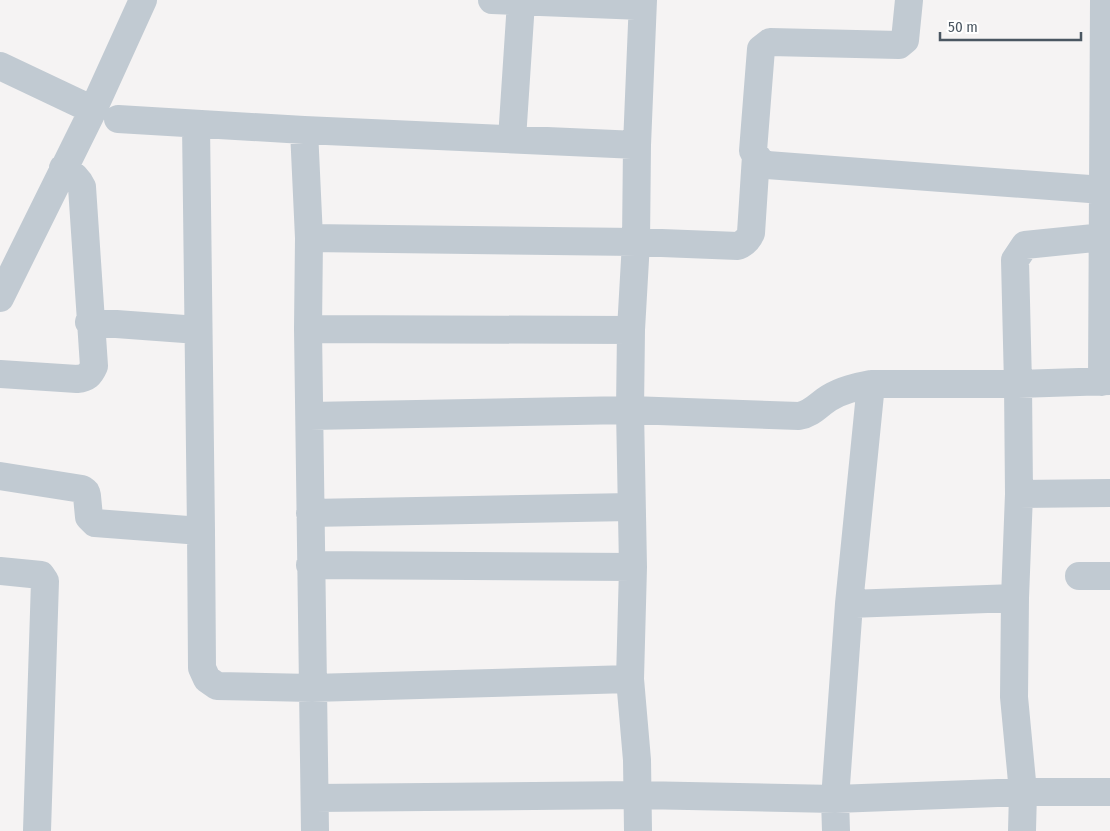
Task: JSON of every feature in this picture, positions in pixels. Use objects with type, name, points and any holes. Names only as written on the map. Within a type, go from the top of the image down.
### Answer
[{"type":"street","points":[[0,298],[105,114],[143,0]]},
{"type":"street","points":[[492,0],[642,3],[630,410],[633,567],[630,679],[638,795],[638,831]]},
{"type":"street","points":[[909,0],[905,40],[899,45],[770,42],[761,49],[754,151],[760,161],[767,165],[1103,190]]},
{"type":"street","points":[[310,416],[630,410],[800,416],[806,415],[829,398],[849,388],[871,384],[1106,382],[1103,190],[1107,31],[1104,0]]},
{"type":"street","points":[[512,139],[520,2]]},
{"type":"street","points":[[0,66],[105,114],[196,124],[637,146]]},
{"type":"street","points":[[196,124],[202,668],[207,679],[217,686],[312,688],[630,679]]},
{"type":"street","points":[[304,130],[309,238],[310,565],[315,831]]},
{"type":"street","points":[[309,238],[636,242],[738,246],[749,239],[751,233],[756,156]]},
{"type":"street","points":[[0,374],[77,379],[84,378],[91,373],[94,366],[82,187],[71,173]]},
{"type":"street","points":[[1022,831],[1023,792],[1014,697],[1019,494],[1015,260],[1026,246],[1104,237]]},
{"type":"street","points":[[90,322],[198,330]]},
{"type":"street","points":[[308,329],[631,330]]},
{"type":"street","points":[[836,831],[835,799],[849,604],[871,384]]},
{"type":"street","points":[[0,476],[82,489],[86,492],[89,517],[94,523],[201,531]]},
{"type":"street","points":[[1019,494],[1110,493]]},
{"type":"street","points":[[310,513],[631,506]]},
{"type":"street","points":[[310,565],[633,567]]},
{"type":"street","points":[[0,571],[41,575],[45,581],[37,831]]},
{"type":"street","points":[[1079,576],[1110,576]]},
{"type":"street","points":[[849,604],[1015,598]]},
{"type":"street","points":[[315,798],[638,795],[835,799],[1023,792],[1110,792]]}]
